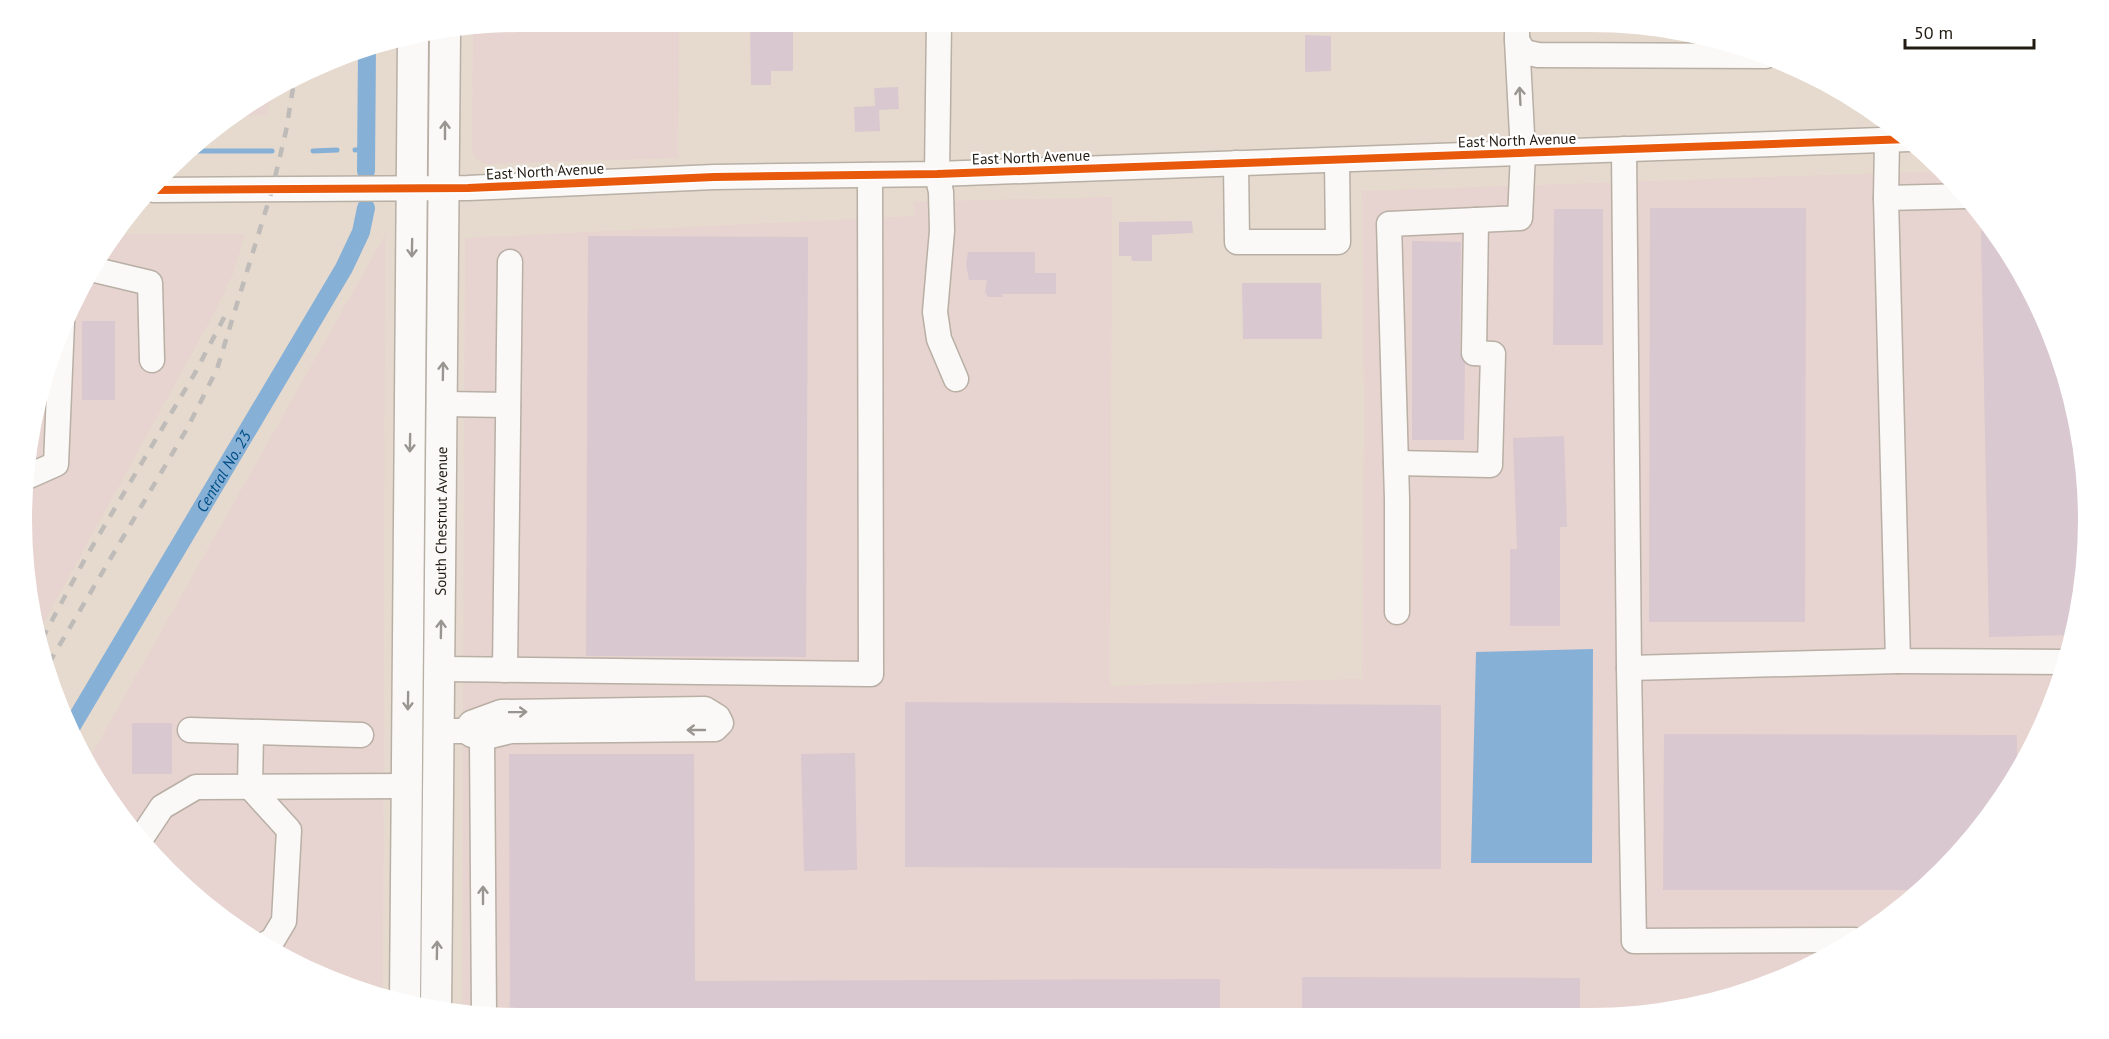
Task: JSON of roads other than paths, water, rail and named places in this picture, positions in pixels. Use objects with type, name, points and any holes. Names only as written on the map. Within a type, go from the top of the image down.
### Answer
[{"type":"main road","name":"South Chestnut Avenue","points":[[437,1000],[462,733],[440,669],[445,38]]},
{"type":"main road","points":[[405,994],[407,786],[398,189],[414,43]]},
{"type":"street","points":[[939,32],[937,174],[942,231],[935,312],[939,339],[956,379]]},
{"type":"street","points":[[1517,32],[1524,52],[1538,55],[1742,56]]},
{"type":"street","points":[[1397,612],[1396,463],[1389,224],[1520,218],[1523,153],[1517,32]]},
{"type":"street","name":"East North Avenue","points":[[160,190],[398,189],[714,177],[937,174],[1895,139]]},
{"type":"street","points":[[1898,141],[1886,198],[1898,661]]},
{"type":"street","points":[[1624,149],[1634,941],[1837,940]]},
{"type":"street","points":[[1236,163],[1237,242],[1338,242],[1337,160]]},
{"type":"street","points":[[440,669],[871,674],[870,174]]},
{"type":"street","points":[[1886,198],[1955,196]]},
{"type":"street","points":[[1396,463],[1490,465],[1493,354],[1474,353],[1476,220]]},
{"type":"street","points":[[505,669],[510,262]]},
{"type":"street","points":[[100,271],[150,283],[152,360]]},
{"type":"street","points":[[34,474],[56,464],[62,352]]},
{"type":"street","points":[[443,404],[508,405]]},
{"type":"street","points":[[1629,668],[1898,661],[2056,662]]},
{"type":"street","points":[[462,733],[715,729],[721,723],[718,717],[705,709],[501,712],[471,723],[462,733],[483,1006]]},
{"type":"street","points":[[190,730],[362,735]]},
{"type":"street","points":[[250,732],[250,787],[289,830],[284,921],[273,941]]},
{"type":"street","points":[[145,832],[162,807],[196,787],[407,786]]},
{"type":"water","points":[[1593,649],[1592,863],[1471,863],[1476,652]]},
{"type":"waterway","name":"Central No. 23","points":[[366,171],[367,56]]},
{"type":"waterway","points":[[355,150],[367,149]]},
{"type":"waterway","points":[[313,151],[337,150]]},
{"type":"waterway","points":[[200,151],[272,151]]},
{"type":"waterway","name":"Central No. 23","points":[[75,720],[344,268],[361,232],[366,208]]},
{"type":"railway","points":[[52,658],[188,427],[217,369],[272,190],[286,131],[293,88]]},
{"type":"railway","points":[[45,633],[86,557],[195,373],[228,310]]}]
